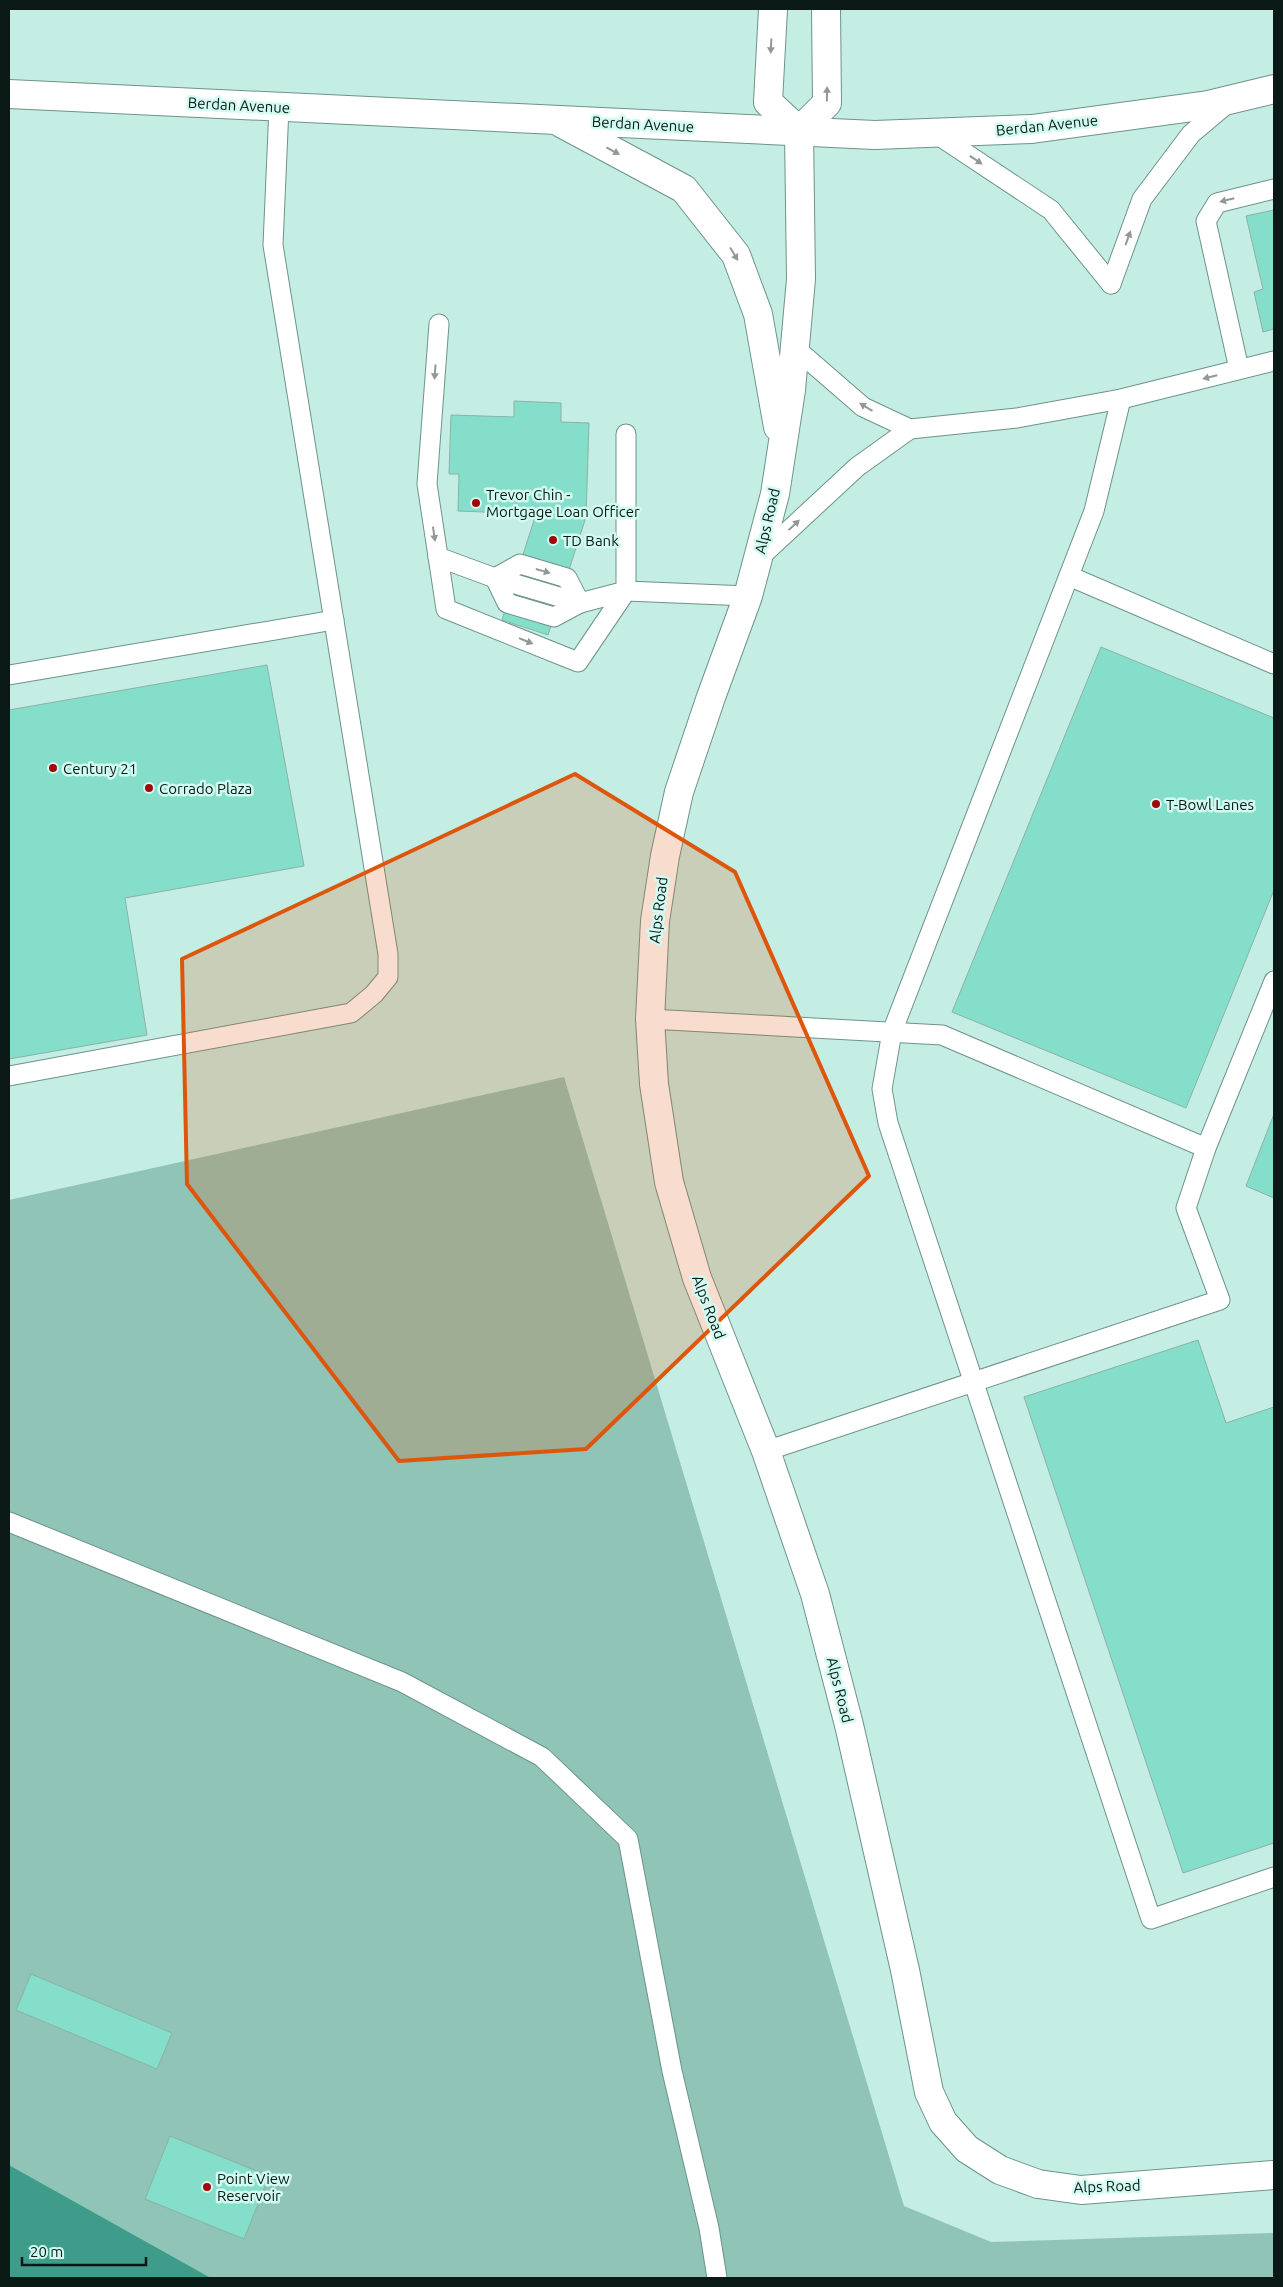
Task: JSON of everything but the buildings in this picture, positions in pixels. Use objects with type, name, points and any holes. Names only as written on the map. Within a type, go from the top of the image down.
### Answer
[{"type":"street","points":[[773,9],[768,102],[799,131],[827,103],[826,9]]},
{"type":"street","name":"Berdan Avenue","points":[[9,94],[875,135],[1032,129],[1208,105],[1274,89]]},
{"type":"street","points":[[555,120],[684,189],[736,255],[758,314],[782,449]]},
{"type":"street","name":"Alps Road","points":[[799,131],[801,279],[795,348],[775,494],[748,596],[679,792],[665,856],[655,921],[650,1019],[654,1084],[670,1182],[697,1278],[766,1451],[815,1594],[849,1725],[877,1847],[905,1970],[929,2092],[943,2122],[967,2149],[1000,2170],[1038,2184],[1080,2190],[1274,2174]]},
{"type":"lane","points":[[935,133],[1051,210],[1111,284],[1142,199],[1191,134],[1231,100]]},
{"type":"lane","points":[[9,1076],[351,1013],[374,994],[388,977],[388,954],[273,246],[280,107]]},
{"type":"lane","points":[[1239,369],[1206,221],[1217,203],[1274,189]]},
{"type":"lane","points":[[439,324],[427,484],[446,609],[578,662],[626,591],[626,434]]},
{"type":"lane","points":[[795,348],[863,406],[910,429]]},
{"type":"lane","points":[[758,558],[857,467],[910,429],[1018,418],[1121,399],[1274,361]]},
{"type":"lane","points":[[1121,399],[1094,511],[892,1032],[882,1090],[888,1123],[1151,1919],[1274,1877]]},
{"type":"lane","points":[[438,557],[495,578],[507,602],[554,617],[580,603],[626,591],[748,596]]},
{"type":"lane","points":[[495,578],[520,564],[539,569],[567,578],[580,603]]},
{"type":"lane","points":[[1069,576],[1274,664]]},
{"type":"lane","points":[[9,675],[334,620]]},
{"type":"lane","points":[[766,1451],[1220,1300],[1186,1208],[1206,1148],[1274,981]]},
{"type":"lane","points":[[650,1019],[942,1035],[1206,1148]]},
{"type":"lane","points":[[9,1522],[402,1682],[542,1757],[628,1839],[672,2071],[709,2228],[717,2278]]},
{"type":"highlighted area","points":[[575,774],[735,872],[869,1176],[586,1449],[399,1461],[187,1184],[182,959]]},
{"type":"shaded area","points":[[564,1077],[904,2206],[991,2242],[1274,2233],[1274,2278],[211,2278],[9,2165],[9,1200]]},
{"type":"shaded area","points":[[9,2165],[211,2278],[9,2278]]},
{"type":"place","name":"Trevor Chin - Mortgage Loan Officer","points":[[476,503]]},
{"type":"place","name":"TD Bank","points":[[553,540]]},
{"type":"place","name":"Century 21","points":[[53,768]]},
{"type":"place","name":"Corrado Plaza","points":[[149,788]]},
{"type":"place","name":"T-Bowl Lanes","points":[[1156,804]]},
{"type":"place","name":"Point View Reservoir","points":[[207,2187]]}]
